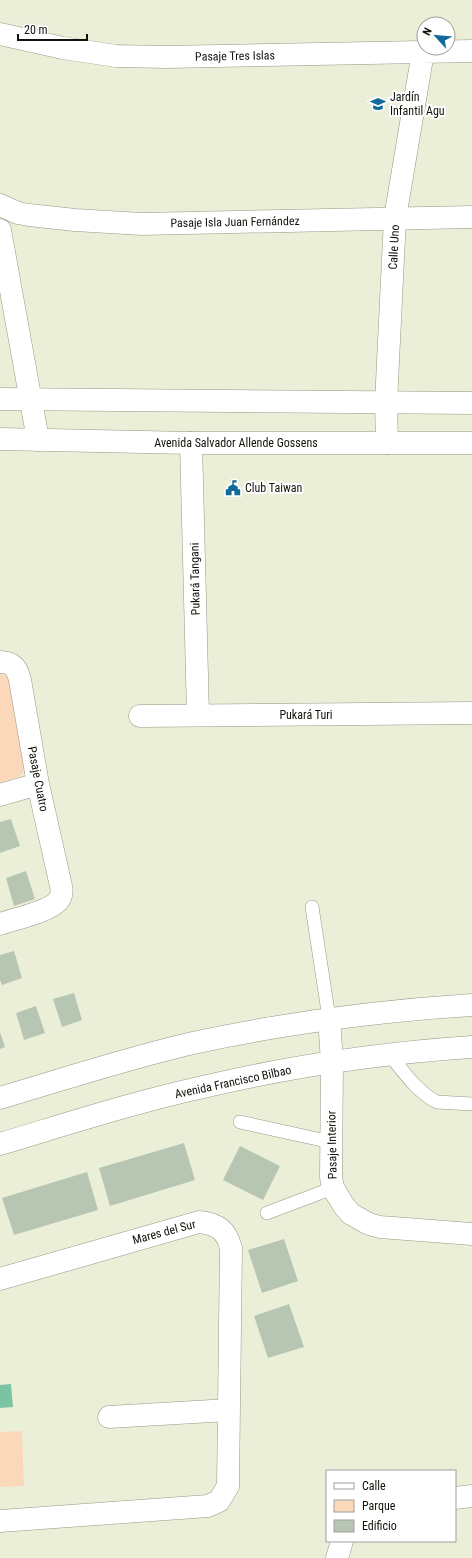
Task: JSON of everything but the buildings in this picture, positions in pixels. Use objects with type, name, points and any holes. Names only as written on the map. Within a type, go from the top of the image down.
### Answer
[{"type":"street","name":"Pasaje Tres Islas","points":[[0,34],[63,48],[116,56],[167,58],[416,52]]},
{"type":"street","name":"Pasaje Tres Islas","points":[[456,52],[472,52]]},
{"type":"street","name":"Calle Uno","points":[[387,443],[386,403],[395,218],[422,56]]},
{"type":"street","name":"Pasaje Isla Juan Fernández","points":[[0,205],[18,213],[29,215],[76,220],[142,224],[472,217]]},
{"type":"street","points":[[0,230],[38,440]]},
{"type":"street","points":[[0,399],[472,403]]},
{"type":"street","name":"Avenida Salvador Allende Gossens","points":[[0,439],[191,443],[472,443]]},
{"type":"street","name":"Pukará Tangani","points":[[191,443],[198,715]]},
{"type":"street","name":"Pasaje Cuatro","points":[[0,924],[48,908],[60,899],[62,893],[38,784],[18,671],[14,665],[4,662]]},
{"type":"street","name":"Pukará Turi","points":[[140,716],[472,713]]},
{"type":"street","points":[[0,795],[38,784]]},
{"type":"street","points":[[0,1098],[123,1061],[262,1029],[329,1018],[472,1005]]},
{"type":"street","name":"Pasaje Interior","points":[[329,1018],[332,1062],[331,1177],[333,1188],[344,1206],[360,1220],[380,1227],[472,1234]]},
{"type":"street","name":"Avenida Francisco Bilbao","points":[[0,1144],[132,1104],[196,1088],[268,1073],[389,1054],[472,1047]]},
{"type":"street","name":"Mares del Sur","points":[[0,1280],[199,1222],[211,1223],[219,1227],[228,1238],[231,1248],[228,1486],[219,1501],[208,1506],[0,1521]]},
{"type":"street","points":[[109,1417],[229,1410]]},
{"type":"street","points":[[456,1498],[472,1496]]},
{"type":"street","points":[[337,1558],[342,1542]]},
{"type":"lane","points":[[312,907],[329,1018]]},
{"type":"lane","points":[[389,1054],[424,1094],[432,1099],[437,1102],[472,1104]]},
{"type":"lane","points":[[240,1122],[331,1142]]},
{"type":"lane","points":[[267,1212],[333,1188]]},
{"type":"green space","points":[[0,674],[6,676],[9,680],[27,768],[19,777],[0,783]]},
{"type":"green space","points":[[22,1431],[24,1486],[0,1487],[0,1432]]},
{"type":"shaded area","points":[[11,1384],[13,1407],[0,1408],[0,1385]]},
{"type":"place","name":"Jardín Infantil Agu","points":[[378,104]]},
{"type":"place","name":"Club Taiwan","points":[[233,488]]}]
